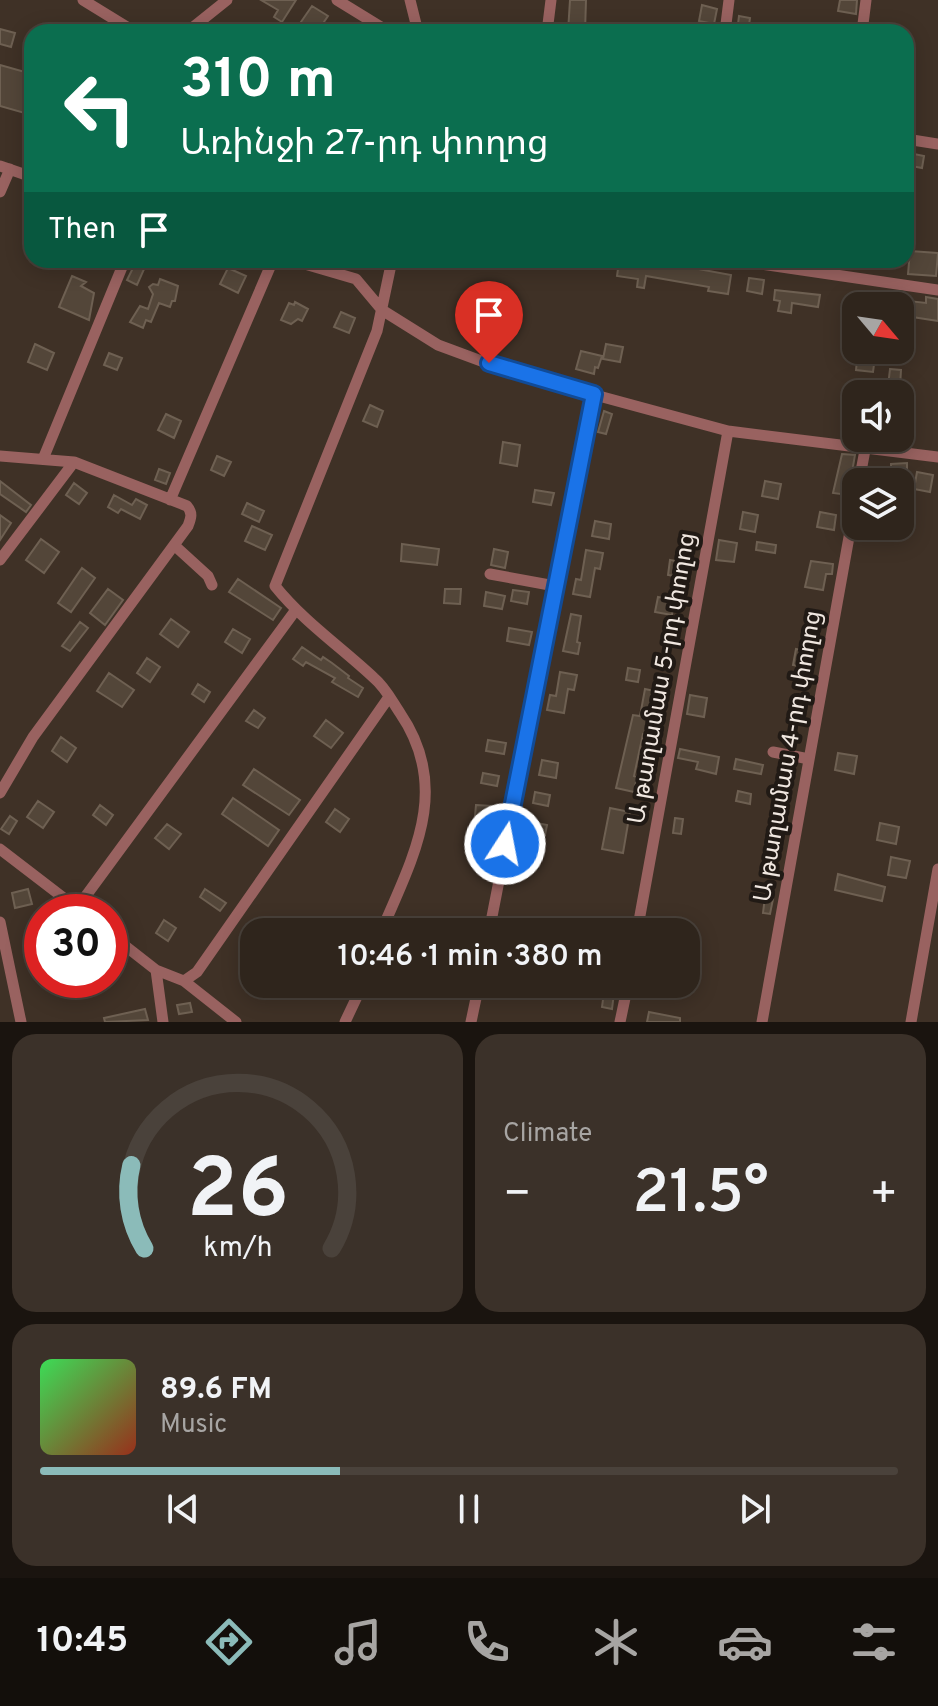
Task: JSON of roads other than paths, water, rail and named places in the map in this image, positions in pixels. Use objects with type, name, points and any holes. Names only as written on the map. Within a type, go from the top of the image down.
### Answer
[{"type":"street","points":[[83,0],[122,24]]},
{"type":"street","points":[[197,24],[227,0]]},
{"type":"street","points":[[337,0],[376,24]]},
{"type":"street","points":[[410,0],[416,24]]},
{"type":"street","points":[[548,24],[551,0]]},
{"type":"street","points":[[726,24],[729,0]]},
{"type":"street","points":[[863,24],[866,0]]},
{"type":"street","points":[[914,140],[938,144]]},
{"type":"street","points":[[0,192],[5,168],[24,174]]},
{"type":"street","points":[[43,459],[122,268]]},
{"type":"street","points":[[170,500],[270,268]]},
{"type":"street","points":[[318,268],[356,279],[382,310],[438,345],[514,373],[728,431],[842,447]]},
{"type":"street","points":[[387,918],[418,847],[427,785],[413,732],[378,681],[295,611],[275,586],[377,331],[390,268]]},
{"type":"street","points":[[788,268],[938,290]]},
{"type":"street","points":[[492,918],[594,394]]},
{"type":"street","name":"Ա թաղամաս 5-րդ փողոց","points":[[640,918],[728,431]]},
{"type":"street","points":[[886,452],[938,457]]},
{"type":"street","points":[[0,456],[74,462],[187,506],[191,511],[188,526],[33,737],[0,793]]},
{"type":"street","points":[[0,560],[74,462]]},
{"type":"street","name":"Ա թաղամաս 4-րդ փողոց","points":[[762,1022],[848,540]]},
{"type":"street","points":[[174,545],[208,576],[212,585]]},
{"type":"street","points":[[490,574],[555,586]]},
{"type":"street","points":[[92,894],[295,611]]},
{"type":"street","points":[[184,981],[197,972],[389,697]]},
{"type":"street","points":[[773,752],[809,759]]},
{"type":"street","points":[[0,849],[59,894]]},
{"type":"street","points":[[911,1022],[938,869]]},
{"type":"street","points":[[0,922],[21,1022]]},
{"type":"street","points":[[128,948],[156,970],[184,981],[236,1022]]},
{"type":"street","points":[[156,970],[163,1022]]},
{"type":"street","points":[[345,1022],[356,998]]},
{"type":"street","points":[[471,1022],[476,998]]},
{"type":"street","points":[[620,1022],[625,998]]}]
